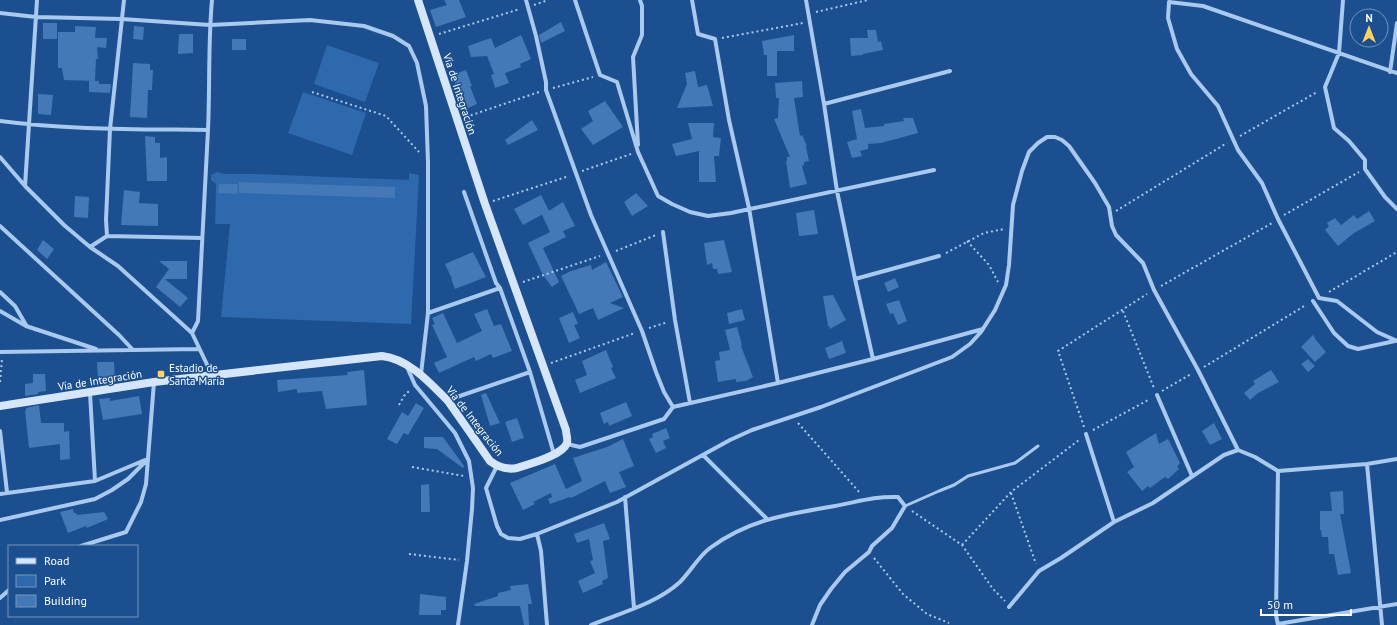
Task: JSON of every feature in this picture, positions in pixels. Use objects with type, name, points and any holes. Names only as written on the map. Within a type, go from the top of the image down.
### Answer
[{"type":"main road","name":"Vía de Integración","points":[[0,406],[154,382],[212,375],[235,374],[382,356],[395,359],[420,374],[448,401],[490,461],[497,466],[512,469],[517,468],[560,451],[567,441],[566,430],[485,204],[418,0]]},
{"type":"street","points":[[25,186],[37,0]]},
{"type":"street","points":[[107,236],[106,220],[110,129],[124,0]]},
{"type":"street","points":[[192,333],[198,321],[208,130],[210,25],[212,0]]},
{"type":"street","points":[[526,0],[536,36],[546,82],[546,90],[591,215],[642,331],[664,392],[673,407]]},
{"type":"street","points":[[575,0],[600,75],[617,82],[638,152],[658,196],[672,204],[690,212],[708,216],[731,213],[934,170]]},
{"type":"street","points":[[638,152],[633,57],[642,35],[642,6],[640,0]]},
{"type":"street","points":[[692,0],[698,34],[715,39],[729,120],[749,208],[778,383]]},
{"type":"street","points":[[806,0],[837,191],[855,279],[874,359]]},
{"type":"street","points":[[1343,0],[1338,53],[1325,87],[1334,128],[1349,141],[1365,160],[1364,169],[1385,197],[1397,209]]},
{"type":"street","points":[[1396,341],[1377,332],[1337,301],[1319,298],[1278,219],[1262,183],[1238,150],[1218,106],[1191,74],[1177,49],[1168,18],[1169,2],[1203,6],[1390,72],[1397,73]]},
{"type":"street","points":[[0,13],[36,17],[210,25],[310,20],[364,26],[393,36],[409,46],[417,63],[426,106],[428,162],[428,313],[420,374]]},
{"type":"street","points":[[1390,72],[1397,23]]},
{"type":"street","points":[[824,104],[950,71]]},
{"type":"street","points":[[0,121],[29,125],[110,129],[208,130]]},
{"type":"street","points":[[497,466],[486,488],[493,514],[501,534],[508,538],[520,539],[538,534],[625,497],[752,430],[821,407],[952,357],[970,344],[983,329],[995,310],[1006,285],[1013,205],[1022,171],[1029,152],[1038,142],[1047,137],[1055,137],[1062,140],[1069,146],[1095,183],[1108,207],[1112,226],[1116,235],[1143,263],[1154,290],[1198,370],[1238,450],[1255,457],[1278,471],[1367,464],[1397,459]]},
{"type":"street","points":[[0,157],[25,186],[64,225],[90,247],[118,266],[192,333],[212,375]]},
{"type":"street","points":[[464,192],[496,283],[500,288],[530,372],[554,454]]},
{"type":"street","points":[[0,226],[120,336],[133,350]]},
{"type":"street","points":[[663,232],[675,320],[690,403]]},
{"type":"street","points":[[90,247],[107,236],[202,238]]},
{"type":"street","points":[[855,279],[939,256]]},
{"type":"street","points":[[428,313],[500,288]]},
{"type":"street","points":[[0,292],[15,306],[26,326]]},
{"type":"street","points":[[1313,301],[1334,333],[1348,346],[1358,350],[1396,341]]},
{"type":"street","points":[[0,311],[26,326],[100,351]]},
{"type":"street","points":[[566,444],[580,447],[664,419],[673,407],[874,359],[983,329]]},
{"type":"street","points":[[2,352],[199,350]]},
{"type":"street","points":[[406,365],[415,385],[455,433],[469,461],[473,488],[472,509],[458,625]]},
{"type":"street","points":[[448,401],[530,372]]},
{"type":"street","points":[[84,545],[126,532],[143,496],[146,484],[154,382]]},
{"type":"street","points":[[90,393],[95,480]]},
{"type":"street","points":[[1156,395],[1192,476]]},
{"type":"street","points":[[0,431],[6,492]]},
{"type":"street","points":[[1086,434],[1114,522]]},
{"type":"street","points":[[1009,607],[1039,571],[1114,522],[1153,503],[1224,455],[1238,450]]},
{"type":"street","points":[[703,455],[767,519]]},
{"type":"street","points":[[0,494],[95,480],[148,460]]},
{"type":"street","points":[[0,520],[95,500],[128,479],[148,460]]},
{"type":"street","points":[[1367,464],[1382,625]]},
{"type":"street","points":[[1278,471],[1276,615],[1278,625],[1397,604]]},
{"type":"street","points":[[625,497],[634,608]]},
{"type":"street","points":[[591,625],[657,598],[669,591],[680,581],[709,548],[743,528],[767,519],[796,512],[882,497],[898,497],[905,506],[892,528],[872,546],[869,552],[845,572],[820,605],[812,625]]},
{"type":"street","points":[[538,534],[547,625]]},
{"type":"street","points":[[0,598],[8,591]]},
{"type":"lane","points":[[905,506],[954,485],[968,476],[1015,463],[1038,446]]},
{"type":"path","points":[[430,37],[548,0]]},
{"type":"path","points":[[809,14],[868,0]]},
{"type":"path","points":[[715,39],[810,22]]},
{"type":"path","points":[[457,120],[546,90],[600,75]]},
{"type":"path","points":[[1110,214],[1325,87]]},
{"type":"path","points":[[312,92],[386,116],[428,162]]},
{"type":"path","points":[[485,204],[638,152]]},
{"type":"path","points":[[1086,434],[1058,351],[1154,290],[1364,169]]},
{"type":"path","points":[[939,256],[984,233],[1011,228]]},
{"type":"path","points":[[514,284],[609,254],[663,232]]},
{"type":"path","points":[[967,241],[989,265],[996,276],[1002,294]]},
{"type":"path","points":[[1319,298],[1397,252]]},
{"type":"path","points":[[962,545],[1011,492],[1086,434],[1156,395],[1313,301]]},
{"type":"path","points":[[1123,310],[1156,395]]},
{"type":"path","points":[[542,366],[675,320]]},
{"type":"path","points":[[0,382],[2,352]]},
{"type":"path","points":[[399,405],[404,396],[415,385]]},
{"type":"path","points":[[791,416],[867,500]]},
{"type":"path","points":[[412,467],[471,477]]},
{"type":"path","points":[[1011,492],[1039,571]]},
{"type":"path","points":[[905,506],[962,545],[993,589],[1009,607]]},
{"type":"path","points":[[869,552],[903,594],[928,614],[949,623]]},
{"type":"path","points":[[409,554],[466,561]]},
{"type":"green space","points":[[327,45],[379,63],[365,102],[314,84]]},
{"type":"green space","points":[[303,92],[366,113],[352,155],[288,133]]},
{"type":"green space","points":[[217,172],[224,174],[409,180],[409,173],[419,175],[411,324],[221,317],[230,224],[215,224],[216,184],[211,180],[211,175]]},
{"type":"building","points":[[444,0],[459,0],[466,17],[436,27],[430,10],[447,5]]},
{"type":"building","points":[[561,22],[565,31],[541,43],[539,35]]},
{"type":"building","points":[[43,23],[57,23],[57,39],[43,39]]},
{"type":"building","points":[[75,26],[96,27],[95,38],[107,38],[106,48],[97,47],[98,59],[96,59],[95,81],[64,80],[62,68],[58,68],[58,32],[75,32]]},
{"type":"building","points":[[134,26],[144,27],[143,40],[133,39]]},
{"type":"building","points":[[867,30],[876,30],[878,42],[881,41],[883,50],[863,55],[851,56],[850,38],[868,38]]},
{"type":"building","points":[[179,34],[193,34],[193,53],[178,54]]},
{"type":"building","points":[[521,35],[531,59],[520,64],[521,67],[505,73],[509,83],[495,88],[491,75],[494,74],[487,56],[471,57],[468,46],[491,38],[495,48]]},
{"type":"building","points":[[794,35],[794,51],[777,51],[777,76],[767,76],[767,55],[764,55],[762,41]]},
{"type":"building","points":[[232,39],[246,39],[246,50],[232,50]]},
{"type":"building","points":[[133,63],[150,64],[150,70],[153,70],[152,90],[148,90],[147,118],[130,117]]},
{"type":"building","points":[[466,70],[477,104],[468,108],[461,90],[458,91],[452,75]]},
{"type":"building","points":[[695,71],[698,87],[707,85],[713,106],[677,108],[687,84],[685,73]]},
{"type":"building","points":[[89,81],[99,81],[99,84],[111,84],[110,93],[89,92]]},
{"type":"building","points":[[802,81],[803,97],[794,98],[800,136],[802,135],[807,146],[809,161],[804,162],[804,165],[802,166],[807,184],[790,188],[786,161],[787,157],[790,157],[774,119],[778,118],[779,98],[776,98],[775,83]]},
{"type":"building","points":[[38,94],[53,95],[51,115],[38,114]]},
{"type":"building","points":[[605,101],[623,127],[593,145],[581,129],[593,121],[588,111]]},
{"type":"building","points":[[861,109],[865,128],[884,126],[884,124],[904,121],[903,118],[913,118],[918,133],[881,143],[868,144],[868,149],[860,151],[862,156],[852,158],[847,142],[857,139],[852,111]]},
{"type":"building","points":[[532,120],[538,130],[508,145],[505,140]]},
{"type":"building","points":[[688,123],[714,123],[713,137],[721,138],[719,156],[714,156],[716,182],[699,182],[699,151],[676,156],[672,144],[692,139]]},
{"type":"building","points":[[145,136],[155,137],[155,143],[160,143],[160,158],[167,157],[167,181],[147,181]]},
{"type":"building","points":[[239,182],[395,187],[395,198],[239,193]]},
{"type":"building","points":[[219,184],[238,184],[237,194],[218,193]]},
{"type":"building","points":[[124,190],[140,192],[139,203],[158,204],[158,226],[121,225]]},
{"type":"building","points":[[636,193],[648,206],[632,216],[624,202]]},
{"type":"building","points":[[541,195],[549,211],[523,225],[514,209]]},
{"type":"building","points":[[75,196],[89,197],[88,218],[74,217]]},
{"type":"building","points":[[563,202],[575,226],[563,231],[566,237],[543,248],[559,282],[552,287],[543,275],[528,243],[550,232],[542,215]]},
{"type":"building","points":[[814,210],[818,234],[799,236],[796,213]]},
{"type":"building","points":[[1369,211],[1375,221],[1354,233],[1338,246],[1325,230],[1329,226],[1327,223],[1335,218],[1341,225],[1354,215],[1357,219]]},
{"type":"building","points":[[43,240],[54,249],[47,259],[37,250]]},
{"type":"building","points":[[724,240],[732,272],[718,274],[717,269],[713,269],[712,263],[707,265],[704,243]]},
{"type":"building","points":[[473,252],[486,277],[455,289],[445,264]]},
{"type":"building","points":[[159,261],[187,261],[187,279],[165,279],[188,298],[180,307],[156,287],[169,269]]},
{"type":"building","points":[[606,262],[623,297],[610,303],[624,308],[598,320],[593,308],[579,314],[561,276],[571,271],[591,265],[592,270]]},
{"type":"building","points":[[895,278],[899,287],[888,292],[884,283]]},
{"type":"building","points":[[833,295],[846,320],[830,329],[828,326],[823,296]]},
{"type":"building","points":[[899,300],[907,321],[898,325],[893,313],[890,314],[886,304]]},
{"type":"building","points":[[487,309],[494,326],[501,324],[512,351],[493,358],[491,354],[476,361],[474,357],[439,373],[434,363],[447,357],[432,325],[435,324],[432,318],[443,313],[457,343],[482,331],[474,314]]},
{"type":"building","points":[[742,309],[745,320],[729,324],[727,313]]},
{"type":"building","points":[[573,312],[578,324],[574,325],[580,338],[569,343],[559,318]]},
{"type":"building","points":[[737,327],[741,346],[753,377],[746,381],[736,382],[736,379],[718,382],[715,361],[720,360],[719,352],[730,350],[725,330]]},
{"type":"building","points":[[1313,335],[1326,352],[1315,362],[1301,347]]},
{"type":"building","points":[[842,341],[846,353],[829,359],[825,348]]},
{"type":"building","points":[[606,350],[613,367],[611,368],[616,378],[580,393],[575,380],[587,375],[582,361]]},
{"type":"building","points":[[1308,359],[1315,366],[1308,372],[1301,364]]},
{"type":"building","points":[[97,362],[114,362],[115,379],[98,381]]},
{"type":"building","points":[[364,370],[367,405],[326,409],[322,391],[297,393],[297,389],[278,392],[277,380],[348,375],[347,372]]},
{"type":"building","points":[[1271,370],[1279,382],[1258,393],[1250,400],[1244,393],[1255,384],[1253,381]]},
{"type":"building","points":[[33,374],[45,374],[46,391],[25,396],[25,384],[33,383]]},
{"type":"building","points":[[486,393],[500,423],[490,426],[481,395]]},
{"type":"building","points":[[139,396],[142,414],[103,420],[99,399],[110,398],[110,401]]},
{"type":"building","points":[[626,402],[632,416],[609,426],[608,422],[604,424],[600,413]]},
{"type":"building","points":[[416,403],[424,408],[408,435],[404,433],[397,444],[387,439],[402,412],[408,416]]},
{"type":"building","points":[[39,405],[41,423],[64,423],[64,432],[69,431],[70,459],[60,460],[60,444],[29,448],[25,410],[26,408]]},
{"type":"building","points":[[517,418],[524,438],[512,442],[505,422]]},
{"type":"building","points":[[1214,423],[1222,439],[1210,445],[1202,431]]},
{"type":"building","points":[[666,428],[670,438],[663,441],[666,448],[656,453],[649,439],[653,437],[652,434]]},
{"type":"building","points":[[1156,433],[1159,444],[1168,439],[1180,463],[1177,467],[1179,469],[1168,479],[1165,477],[1150,488],[1148,486],[1142,491],[1127,472],[1134,467],[1126,452]]},
{"type":"building","points":[[424,437],[443,437],[464,466],[463,468],[437,449],[424,448]]},
{"type":"building","points":[[623,439],[634,466],[619,472],[626,487],[610,493],[605,481],[571,498],[570,497],[550,504],[548,499],[552,497],[551,493],[533,502],[535,504],[523,510],[510,483],[555,464],[566,489],[582,481],[573,458],[607,447]]},
{"type":"building","points":[[429,484],[430,512],[421,512],[421,485]]},
{"type":"building","points":[[1343,491],[1344,514],[1340,514],[1351,573],[1338,575],[1334,554],[1329,554],[1328,537],[1322,537],[1320,530],[1320,511],[1332,511],[1330,492]]},
{"type":"building","points":[[73,509],[74,513],[77,515],[104,512],[108,519],[87,528],[86,526],[68,533],[60,512]]},
{"type":"building","points":[[604,523],[610,539],[603,541],[608,578],[602,581],[603,584],[583,593],[578,581],[595,573],[590,561],[593,560],[589,539],[577,543],[574,534]]},
{"type":"building","points":[[528,584],[532,604],[528,604],[529,625],[524,625],[520,606],[475,606],[474,604],[498,596],[498,593],[511,590],[510,586]]},
{"type":"building","points":[[420,594],[446,597],[446,610],[441,610],[441,615],[419,615]]},
{"type":"place","name":"Estadio de Santa María","points":[[161,374]]}]
